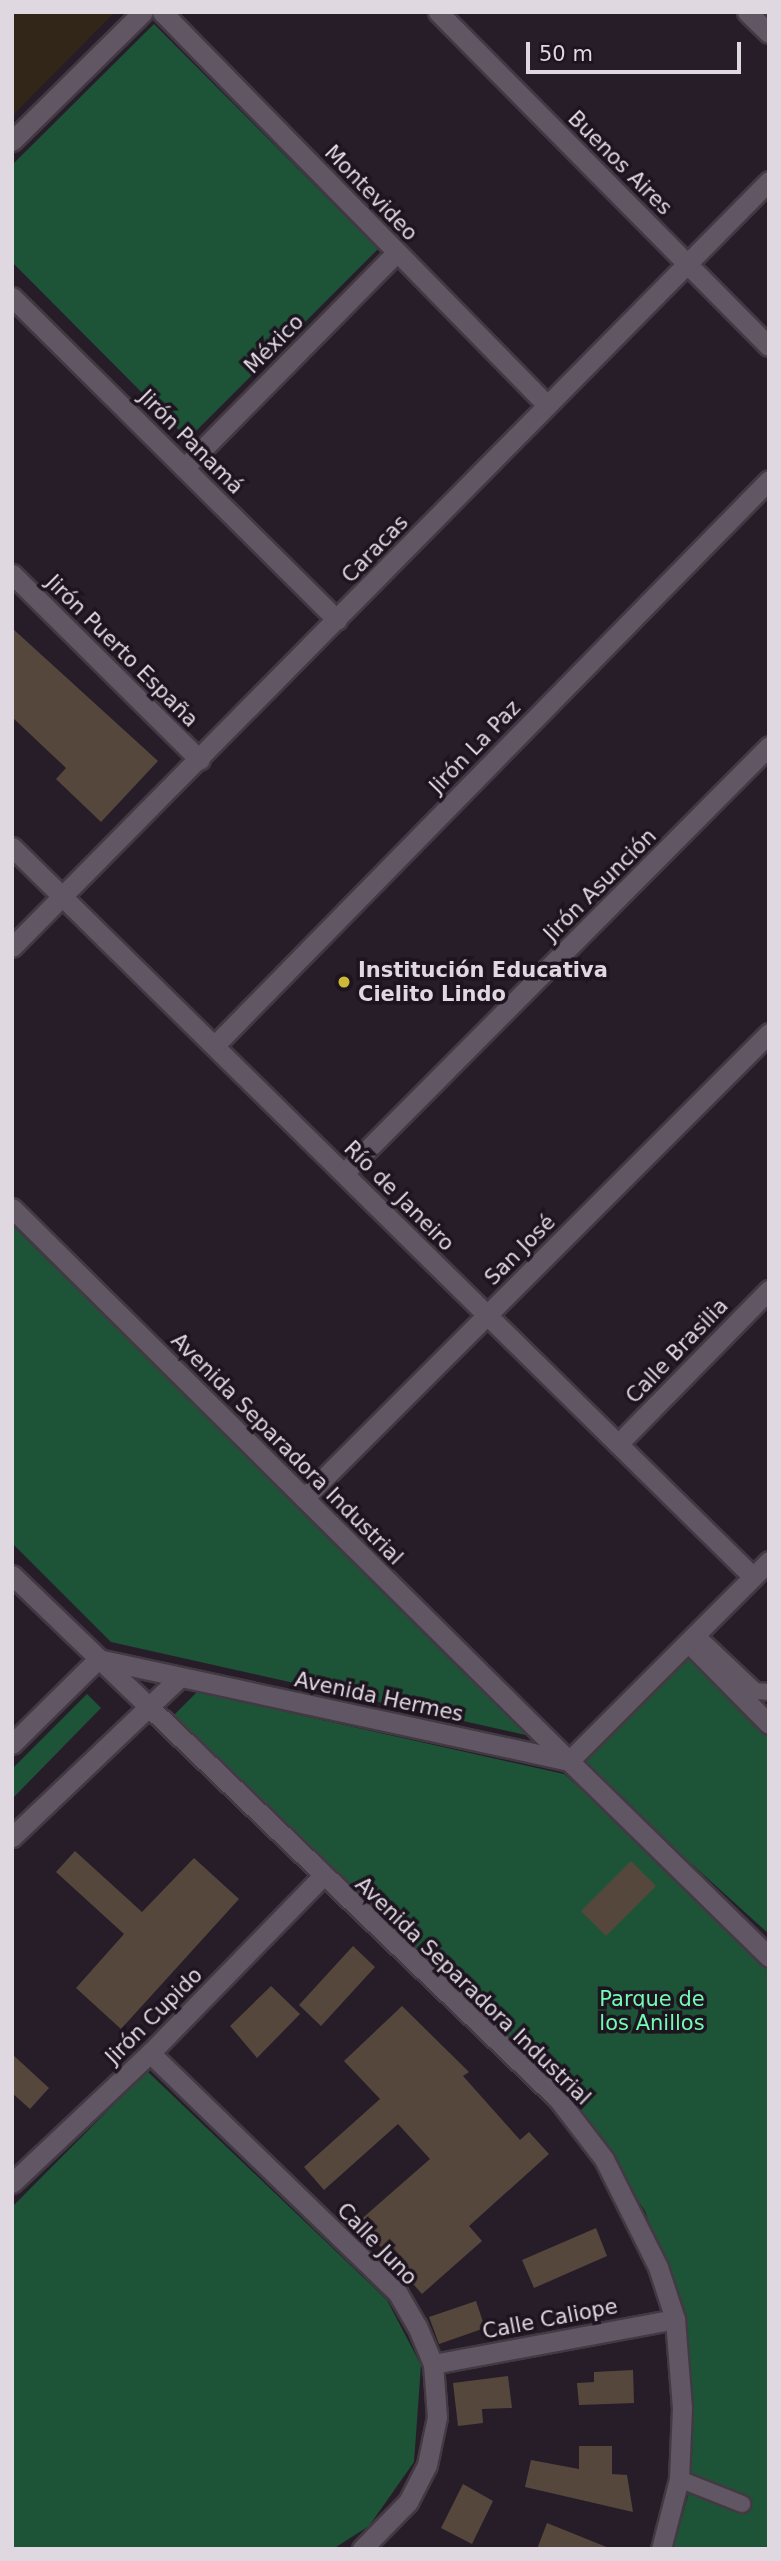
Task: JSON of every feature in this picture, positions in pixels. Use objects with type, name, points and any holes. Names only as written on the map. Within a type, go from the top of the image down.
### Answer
[{"type":"street","points":[[12,141],[144,12]]},
{"type":"street","name":"Montevideo","points":[[162,12],[547,405]]},
{"type":"street","name":"Buenos Aires","points":[[438,12],[769,346]]},
{"type":"street","points":[[747,12],[769,33]]},
{"type":"street","name":"Caracas","points":[[12,947],[200,760],[769,181]]},
{"type":"street","name":"México","points":[[184,468],[397,252]]},
{"type":"street","name":"Jirón Panamá","points":[[12,297],[337,620]]},
{"type":"street","name":"Jirón La Paz","points":[[215,1045],[769,480]]},
{"type":"street","name":"Jirón Puerto España","points":[[12,574],[200,760]]},
{"type":"street","name":"Jirón Asunción","points":[[344,1173],[769,746]]},
{"type":"street","name":"Río de Janeiro","points":[[12,847],[753,1577]]},
{"type":"street","name":"San José","points":[[304,1498],[769,1033]]},
{"type":"street","name":"Avenida Separadora Industrial","points":[[12,1208],[769,1957]]},
{"type":"street","name":"Calle Brasilia","points":[[618,1444],[769,1290]]},
{"type":"street","points":[[569,1761],[769,1561]]},
{"type":"street","name":"Avenida Separadora Industrial","points":[[12,1575],[558,2099],[604,2159],[635,2217],[676,2319],[682,2408],[679,2479],[661,2549]]},
{"type":"street","points":[[692,1638],[769,1724]]},
{"type":"street","points":[[12,1744],[98,1659]]},
{"type":"street","name":"Avenida Hermes","points":[[98,1659],[569,1761]]},
{"type":"street","points":[[12,1836],[147,1705],[180,1677]]},
{"type":"street","name":"Jirón Cupido","points":[[12,2183],[150,2053],[323,1876]]},
{"type":"street","name":"Calle Juno","points":[[150,2053],[397,2292],[433,2364],[437,2417],[427,2465],[408,2502],[362,2549]]},
{"type":"street","name":"Calle Caliope","points":[[433,2364],[676,2319]]},
{"type":"lane","points":[[692,1638],[755,1691],[769,1692]]},
{"type":"lane","points":[[679,2479],[742,2504]]},
{"type":"shaded area","points":[[12,12],[115,12],[12,116]]},
{"type":"green space","points":[[154,24],[378,249],[188,439],[12,262],[12,165]]},
{"type":"green space","points":[[12,1225],[530,1736],[111,1642],[12,1543]]},
{"type":"green space","points":[[689,1651],[769,1732],[769,1934],[579,1762]]},
{"type":"green space","name":"Parque de los Anillos","points":[[197,1692],[564,1774],[769,1959],[769,2549],[673,2549],[691,2485],[692,2411],[683,2316],[645,2211],[567,2091],[172,1717]]},
{"type":"green space","points":[[87,1694],[101,1708],[12,1799],[12,1769]]},
{"type":"green space","points":[[147,2071],[387,2300],[421,2365],[414,2462],[369,2526],[333,2549],[12,2549],[12,2207]]},
{"type":"building","points":[[12,628],[158,761],[101,822],[56,779],[66,768],[12,717]]},
{"type":"building","points":[[75,1851],[142,1912],[194,1858],[239,1899],[121,2029],[76,1988],[124,1934],[56,1872]]},
{"type":"building","points":[[631,1861],[656,1886],[606,1936],[581,1911]]},
{"type":"building","points":[[353,1946],[375,1967],[321,2026],[299,2005]]},
{"type":"building","points":[[271,1986],[300,2014],[257,2058],[230,2026]]},
{"type":"building","points":[[402,2006],[469,2072],[463,2076],[520,2140],[529,2132],[549,2154],[469,2226],[482,2241],[422,2294],[378,2244],[372,2250],[350,2229],[430,2159],[398,2124],[324,2190],[304,2167],[380,2099],[344,2061]]},
{"type":"building","points":[[12,2054],[49,2088],[30,2109],[12,2093]]},
{"type":"building","points":[[596,2228],[607,2256],[534,2288],[522,2260]]},
{"type":"building","points":[[476,2301],[485,2328],[439,2344],[429,2317]]},
{"type":"building","points":[[633,2370],[634,2403],[579,2405],[577,2383],[594,2382],[594,2372]]},
{"type":"building","points":[[508,2376],[512,2408],[482,2409],[483,2423],[458,2426],[453,2383]]},
{"type":"building","points":[[579,2446],[612,2446],[612,2474],[627,2475],[633,2512],[525,2487],[531,2460],[579,2469]]},
{"type":"building","points":[[463,2484],[493,2501],[472,2544],[441,2528]]},
{"type":"building","points":[[547,2523],[609,2548],[609,2549],[537,2549]]},
{"type":"place","name":"Institución Educativa Cielito Lindo","points":[[344,982]]}]
